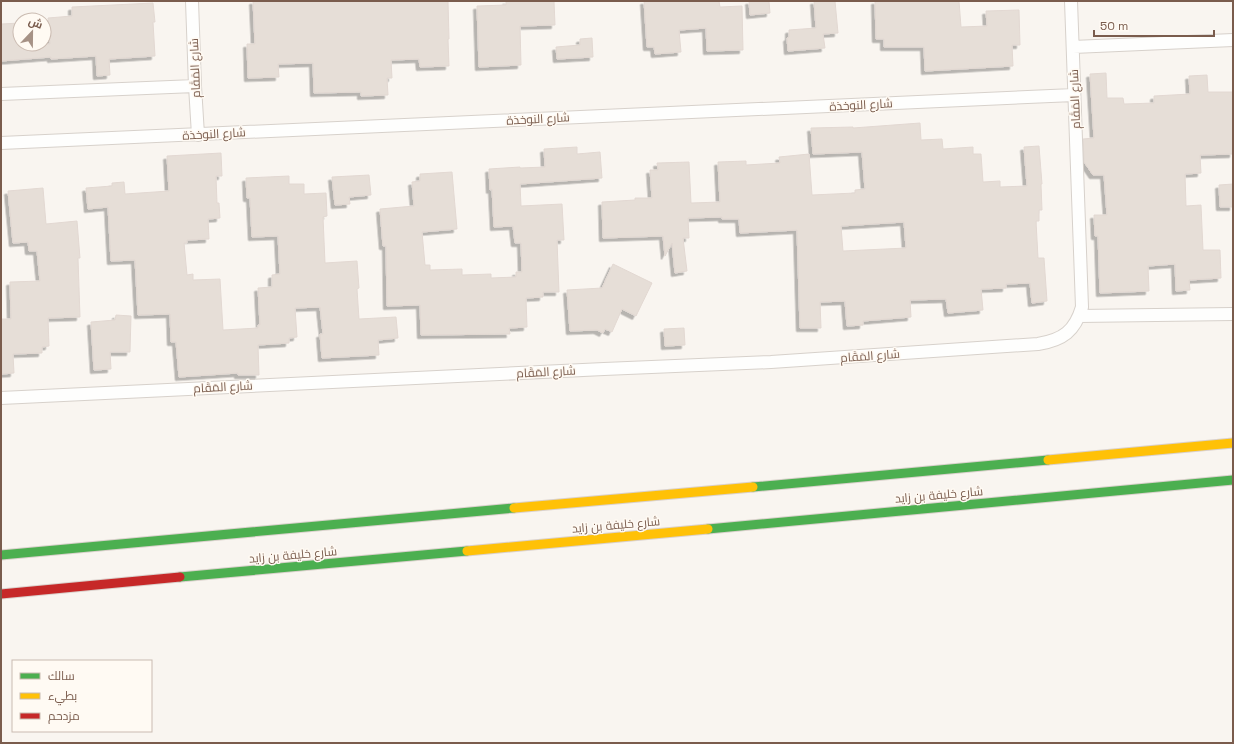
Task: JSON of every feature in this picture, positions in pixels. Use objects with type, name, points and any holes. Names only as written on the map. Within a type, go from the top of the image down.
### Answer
[{"type":"highway","name":"شارع خليفة بن زايد","points":[[1,555],[1233,443]]},
{"type":"highway","name":"شارع خليفة بن زايد","points":[[1,594],[1233,480]]},
{"type":"street","name":"شارع المَقَام","points":[[192,1],[198,135]]},
{"type":"street","name":"شارع المَقَام","points":[[1,398],[771,362],[1051,342],[1063,336],[1073,327],[1082,307],[1071,1]]},
{"type":"street","points":[[1073,47],[1233,40]]},
{"type":"street","points":[[1,94],[195,86]]},
{"type":"street","name":"شارع النوخذة","points":[[1,142],[198,135],[1074,95]]},
{"type":"street","points":[[1079,316],[1233,314]]},
{"type":"building","points":[[253,1],[448,1],[449,66],[420,67],[419,59],[391,60],[392,78],[387,78],[388,95],[361,96],[361,92],[314,93],[313,63],[278,64],[279,77],[248,78],[247,44],[255,44]]},
{"type":"building","points":[[506,1],[554,1],[555,25],[520,26],[521,65],[479,67],[477,6],[506,5]]},
{"type":"building","points":[[644,1],[719,1],[720,7],[742,6],[743,50],[707,51],[706,28],[679,30],[681,52],[655,54],[654,47],[647,47]]},
{"type":"building","points":[[749,1],[769,1],[770,13],[750,15]]},
{"type":"building","points":[[814,1],[835,1],[838,33],[823,34],[825,48],[788,51],[787,38],[789,37],[789,30],[816,28]]},
{"type":"building","points":[[875,1],[959,1],[961,27],[987,26],[986,11],[1019,10],[1020,45],[1012,45],[1013,66],[925,71],[924,47],[884,47],[884,39],[876,39]]},
{"type":"building","points":[[153,3],[155,22],[153,22],[155,56],[109,59],[110,75],[97,76],[96,56],[51,59],[51,57],[1,61],[1,24],[12,23],[12,52],[52,52],[52,18],[72,16],[72,7]]},
{"type":"building","points":[[592,38],[593,57],[557,59],[556,47],[580,45],[580,39]]},
{"type":"building","points":[[1106,73],[1107,98],[1123,98],[1124,104],[1154,103],[1154,96],[1190,94],[1189,76],[1207,75],[1208,92],[1233,92],[1233,154],[1200,155],[1201,173],[1185,174],[1186,206],[1201,205],[1203,250],[1220,250],[1221,278],[1189,280],[1190,290],[1176,291],[1175,264],[1148,266],[1149,291],[1100,293],[1098,236],[1095,236],[1094,215],[1107,215],[1104,175],[1093,175],[1084,162],[1083,139],[1094,138],[1090,74]]},
{"type":"building","points":[[920,123],[921,140],[942,139],[943,149],[973,147],[973,154],[981,154],[983,182],[1000,181],[1000,187],[1027,186],[1024,147],[1039,146],[1042,184],[1042,210],[1039,210],[1039,221],[1036,221],[1038,258],[1044,258],[1047,301],[1032,303],[1030,283],[1006,284],[1006,288],[981,289],[983,310],[948,313],[946,299],[910,300],[911,317],[863,321],[863,325],[847,326],[845,301],[820,302],[821,328],[800,328],[797,230],[740,233],[739,219],[722,219],[722,217],[688,218],[689,238],[683,238],[687,271],[675,273],[672,243],[665,256],[663,236],[603,238],[602,202],[635,200],[635,198],[652,198],[650,170],[658,170],[657,163],[689,162],[691,203],[720,202],[718,162],[746,161],[746,165],[780,163],[779,157],[809,154],[812,195],[855,193],[855,190],[865,189],[862,152],[813,154],[811,128],[853,128]],"holes":[[[904,222],[906,248],[843,251],[841,226]]]},
{"type":"building","points":[[577,147],[577,154],[600,152],[602,178],[520,184],[521,206],[562,204],[564,240],[557,240],[559,292],[543,292],[543,297],[526,298],[527,327],[509,328],[510,334],[421,335],[420,305],[387,306],[386,246],[383,246],[380,209],[414,206],[412,182],[420,181],[420,174],[452,172],[457,229],[422,232],[425,265],[430,265],[430,270],[462,269],[462,275],[491,274],[491,278],[516,277],[516,272],[522,272],[521,243],[515,243],[513,226],[494,227],[492,189],[490,190],[489,169],[545,167],[544,149]]},
{"type":"building","points":[[221,153],[222,176],[216,176],[217,203],[219,203],[220,218],[208,219],[209,239],[187,240],[187,243],[184,243],[187,275],[193,274],[193,280],[220,279],[223,330],[258,328],[258,325],[260,325],[258,288],[272,287],[272,275],[280,274],[278,236],[252,237],[250,198],[247,198],[246,178],[289,176],[289,184],[304,184],[304,194],[326,193],[327,216],[323,217],[325,263],[357,261],[359,319],[396,317],[398,338],[378,340],[379,355],[322,358],[320,334],[323,334],[320,307],[295,308],[297,337],[289,338],[289,343],[258,345],[259,375],[238,375],[238,373],[179,377],[176,342],[171,342],[170,314],[138,315],[135,260],[111,261],[108,207],[88,209],[86,188],[112,186],[112,183],[124,182],[125,194],[169,191],[167,156]]},
{"type":"building","points":[[369,175],[371,195],[349,197],[350,204],[335,205],[332,177]]},
{"type":"building","points":[[1233,184],[1233,207],[1220,207],[1219,185]]},
{"type":"building","points":[[43,188],[46,224],[77,221],[80,258],[78,258],[80,317],[48,318],[49,346],[42,347],[42,353],[13,354],[14,373],[2,374],[1,319],[11,319],[10,282],[40,281],[37,251],[29,251],[28,242],[13,243],[8,191]]},
{"type":"building","points":[[613,264],[652,283],[636,316],[622,309],[612,332],[605,329],[603,333],[597,330],[570,331],[567,290],[602,288]]},
{"type":"building","points":[[116,315],[131,316],[130,352],[110,352],[111,369],[94,370],[91,322],[115,320]]},
{"type":"building","points":[[684,328],[685,345],[665,346],[664,329]]},
{"type":"traffic: fast","points":[[753,487],[1048,460]]},
{"type":"traffic: fast","points":[[708,529],[1233,480]]},
{"type":"traffic: fast","points":[[1,555],[514,508]]},
{"type":"traffic: fast","points":[[180,577],[467,551]]},
{"type":"traffic: slow","points":[[1048,460],[1233,443]]},
{"type":"traffic: slow","points":[[514,508],[753,487]]},
{"type":"traffic: slow","points":[[467,551],[708,529]]},
{"type":"traffic: jam","points":[[1,594],[180,577]]}]
